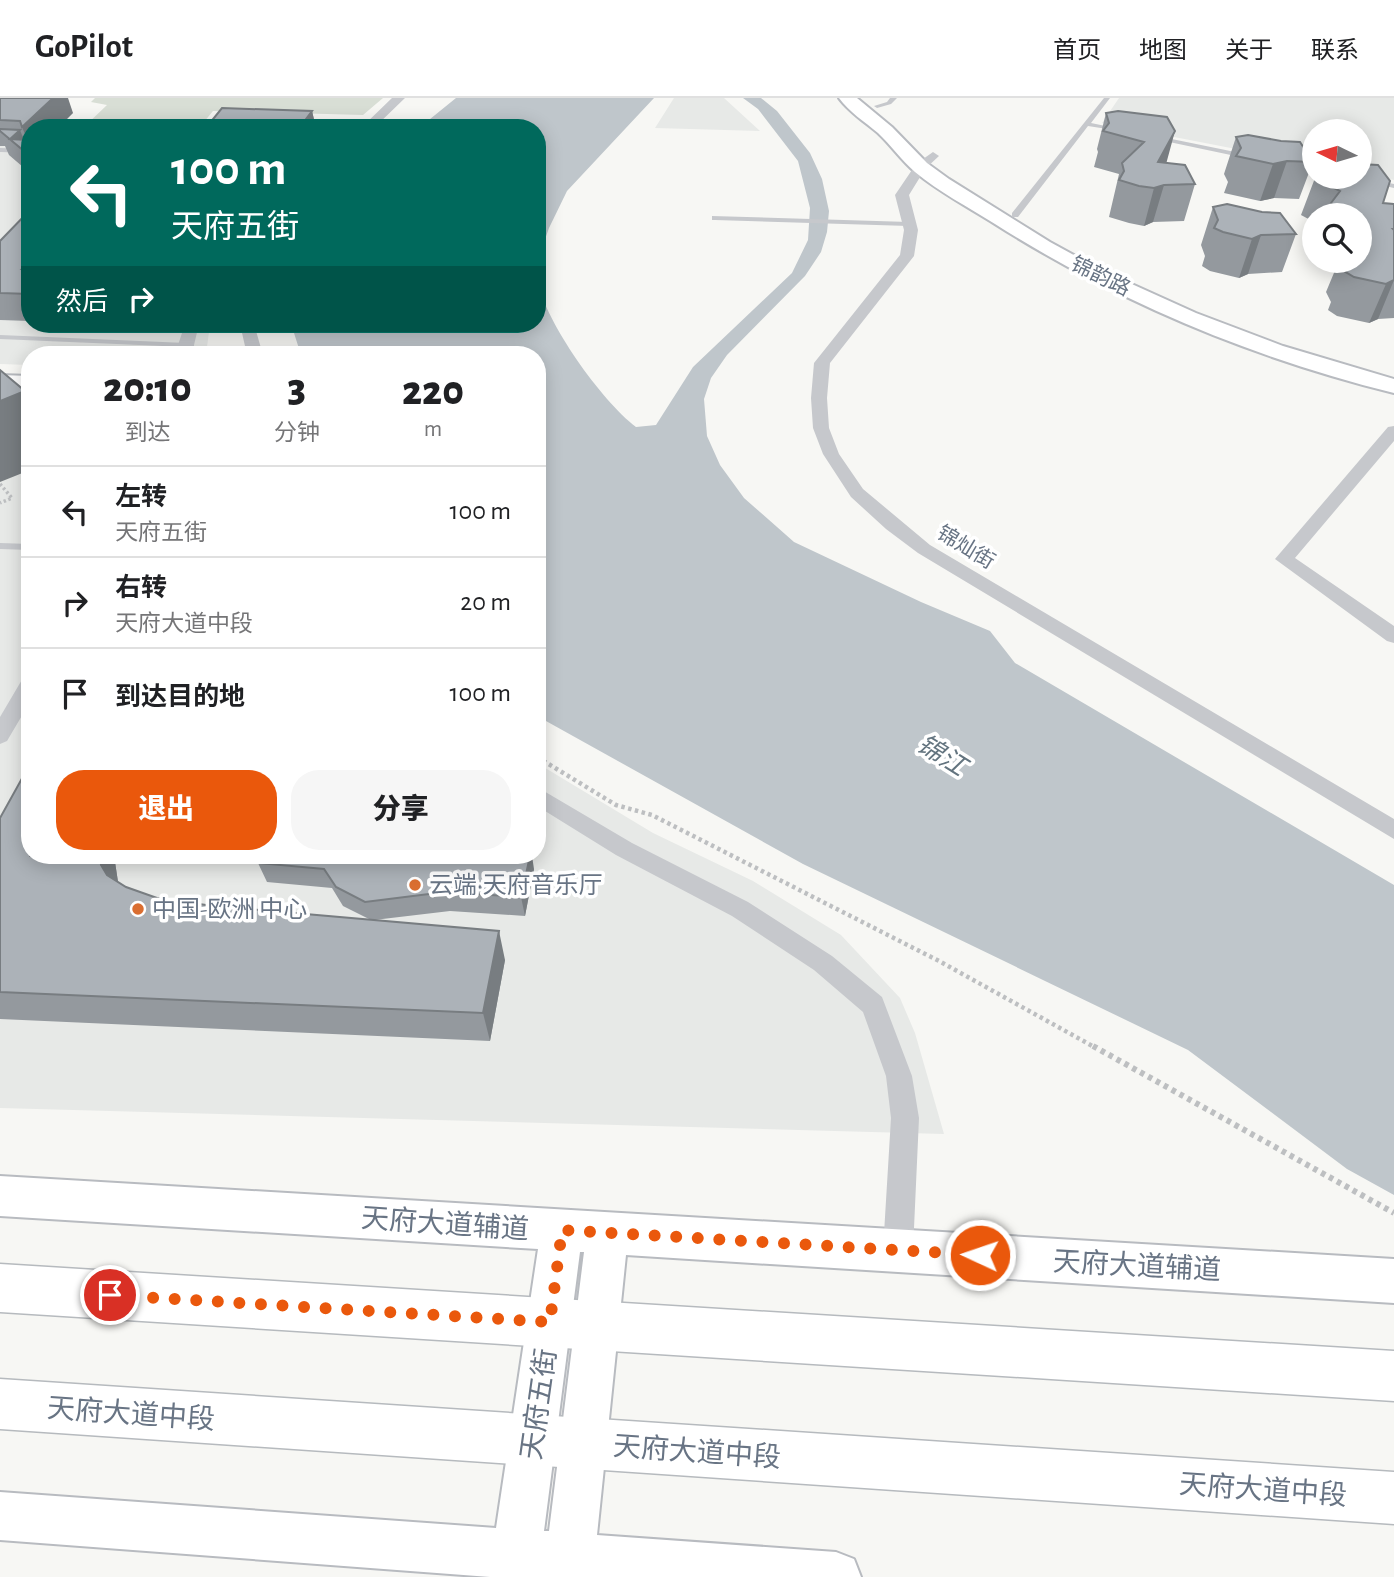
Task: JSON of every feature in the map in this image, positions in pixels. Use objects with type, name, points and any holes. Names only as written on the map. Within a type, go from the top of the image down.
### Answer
[{"type":"main road","points":[[0,1288],[1394,1376]]},
{"type":"main road","name":"天府大道中段","points":[[0,1404],[1394,1498]]},
{"type":"street","points":[[377,119],[399,98]]},
{"type":"street","name":"锦韵路","points":[[847,98],[926,161],[980,209],[1043,246],[1188,318],[1275,351],[1394,386]]},
{"type":"street","name":"锦韵路","points":[[879,101],[926,161],[959,179],[1034,229],[1091,260],[1181,301],[1270,335],[1394,373]]},
{"type":"street","name":"锦灿街","points":[[926,161],[902,195],[909,224],[907,256],[822,363],[819,398],[821,428],[831,454],[857,493],[891,525],[924,549],[1394,830]]},
{"type":"street","points":[[0,382],[21,383]]},
{"type":"street","points":[[1394,431],[1284,559],[1394,636]]},
{"type":"street","points":[[0,736],[21,698]]},
{"type":"street","points":[[546,801],[624,849],[740,908],[823,963],[873,1005],[899,1076],[905,1118],[898,1250]]},
{"type":"street","name":"天府大道辅道","points":[[0,1196],[1394,1281]]},
{"type":"street","name":"天府五街","points":[[515,1565],[562,1230]]},
{"type":"street","name":"天府五街","points":[[569,1567],[607,1233]]},
{"type":"street","points":[[0,1516],[515,1565],[836,1577]]},
{"type":"lane","points":[[1014,215],[1107,98]]},
{"type":"lane","points":[[1087,124],[1127,132]]},
{"type":"lane","points":[[1154,137],[1247,156]]},
{"type":"lane","points":[[0,150],[21,151]]},
{"type":"lane","points":[[1372,182],[1394,186]]},
{"type":"lane","points":[[715,218],[909,224]]},
{"type":"lane","points":[[0,337],[129,346]]},
{"type":"lane","points":[[0,546],[21,547]]},
{"type":"path","points":[[0,484],[12,498],[0,503]]},
{"type":"path","points":[[546,762],[616,805],[652,815],[939,961],[1394,1213]]},
{"type":"shaded area","points":[[95,98],[383,98],[363,115],[213,111],[206,119],[92,119],[107,105],[91,102]]},
{"type":"shaded area","points":[[674,98],[724,98],[760,131],[655,128]]},
{"type":"shaded area","points":[[1119,98],[1394,98],[1394,180],[1372,175],[1372,119],[1302,119],[1302,162],[1102,123]]},
{"type":"shaded area","points":[[0,146],[21,147],[21,333],[209,333],[207,346],[21,346],[21,365],[0,364]]},
{"type":"shaded area","points":[[0,392],[21,393],[21,864],[546,864],[546,768],[653,833],[753,881],[841,935],[900,998],[915,1033],[944,1134],[0,1108]]},
{"type":"water","points":[[456,98],[654,98],[567,191],[546,236],[546,119],[430,119]]},
{"type":"water","name":"锦江","points":[[743,98],[761,98],[777,111],[810,153],[822,179],[829,211],[827,232],[821,252],[805,276],[727,355],[711,378],[704,399],[707,436],[720,465],[744,498],[794,542],[921,602],[990,631],[1015,663],[1394,885],[1394,1195],[1347,1169],[1188,1050],[803,864],[546,721],[546,346],[298,346],[294,333],[546,333],[546,306],[577,360],[607,399],[636,427],[656,425],[693,367],[792,273],[808,240],[810,208],[798,161],[758,109]]},
{"type":"building","points":[[0,98],[53,98],[31,119],[21,119],[21,124],[20,121],[0,120]]},
{"type":"building","points":[[222,108],[312,111],[306,119],[213,119]]},
{"type":"building","points":[[1118,111],[1167,117],[1175,131],[1158,162],[1185,165],[1195,184],[1154,188],[1119,180],[1124,171],[1122,163],[1144,142],[1103,131],[1109,123],[1106,113]]},
{"type":"building","points":[[20,130],[10,139],[21,140],[21,148],[0,131]]},
{"type":"building","points":[[1248,135],[1300,142],[1302,162],[1273,164],[1236,156],[1241,148],[1236,137]]},
{"type":"building","points":[[1372,165],[1378,165],[1390,181],[1383,203],[1394,204],[1394,280],[1386,284],[1347,273],[1372,273],[1372,203],[1331,203],[1340,191],[1336,189],[1372,189]]},
{"type":"building","points":[[1227,204],[1280,213],[1296,234],[1261,235],[1252,239],[1214,228],[1218,220],[1213,207]]},
{"type":"building","points":[[21,219],[21,294],[0,293],[0,241]]},
{"type":"building","points":[[0,370],[21,388],[21,393],[0,401]]},
{"type":"building","points":[[21,780],[21,864],[101,864],[107,875],[126,887],[157,898],[213,906],[499,931],[483,1013],[0,992],[0,818]]},
{"type":"building","points":[[269,864],[528,864],[521,897],[445,892],[365,902],[336,887],[324,869]]},
{"type":"place","name":"云端·天府音乐厅","points":[[415,885]]},
{"type":"place","name":"中国-欧洲 中心","points":[[138,909]]},
{"type":"route","points":[[110,1295],[550,1322],[562,1230],[980,1255]]}]
